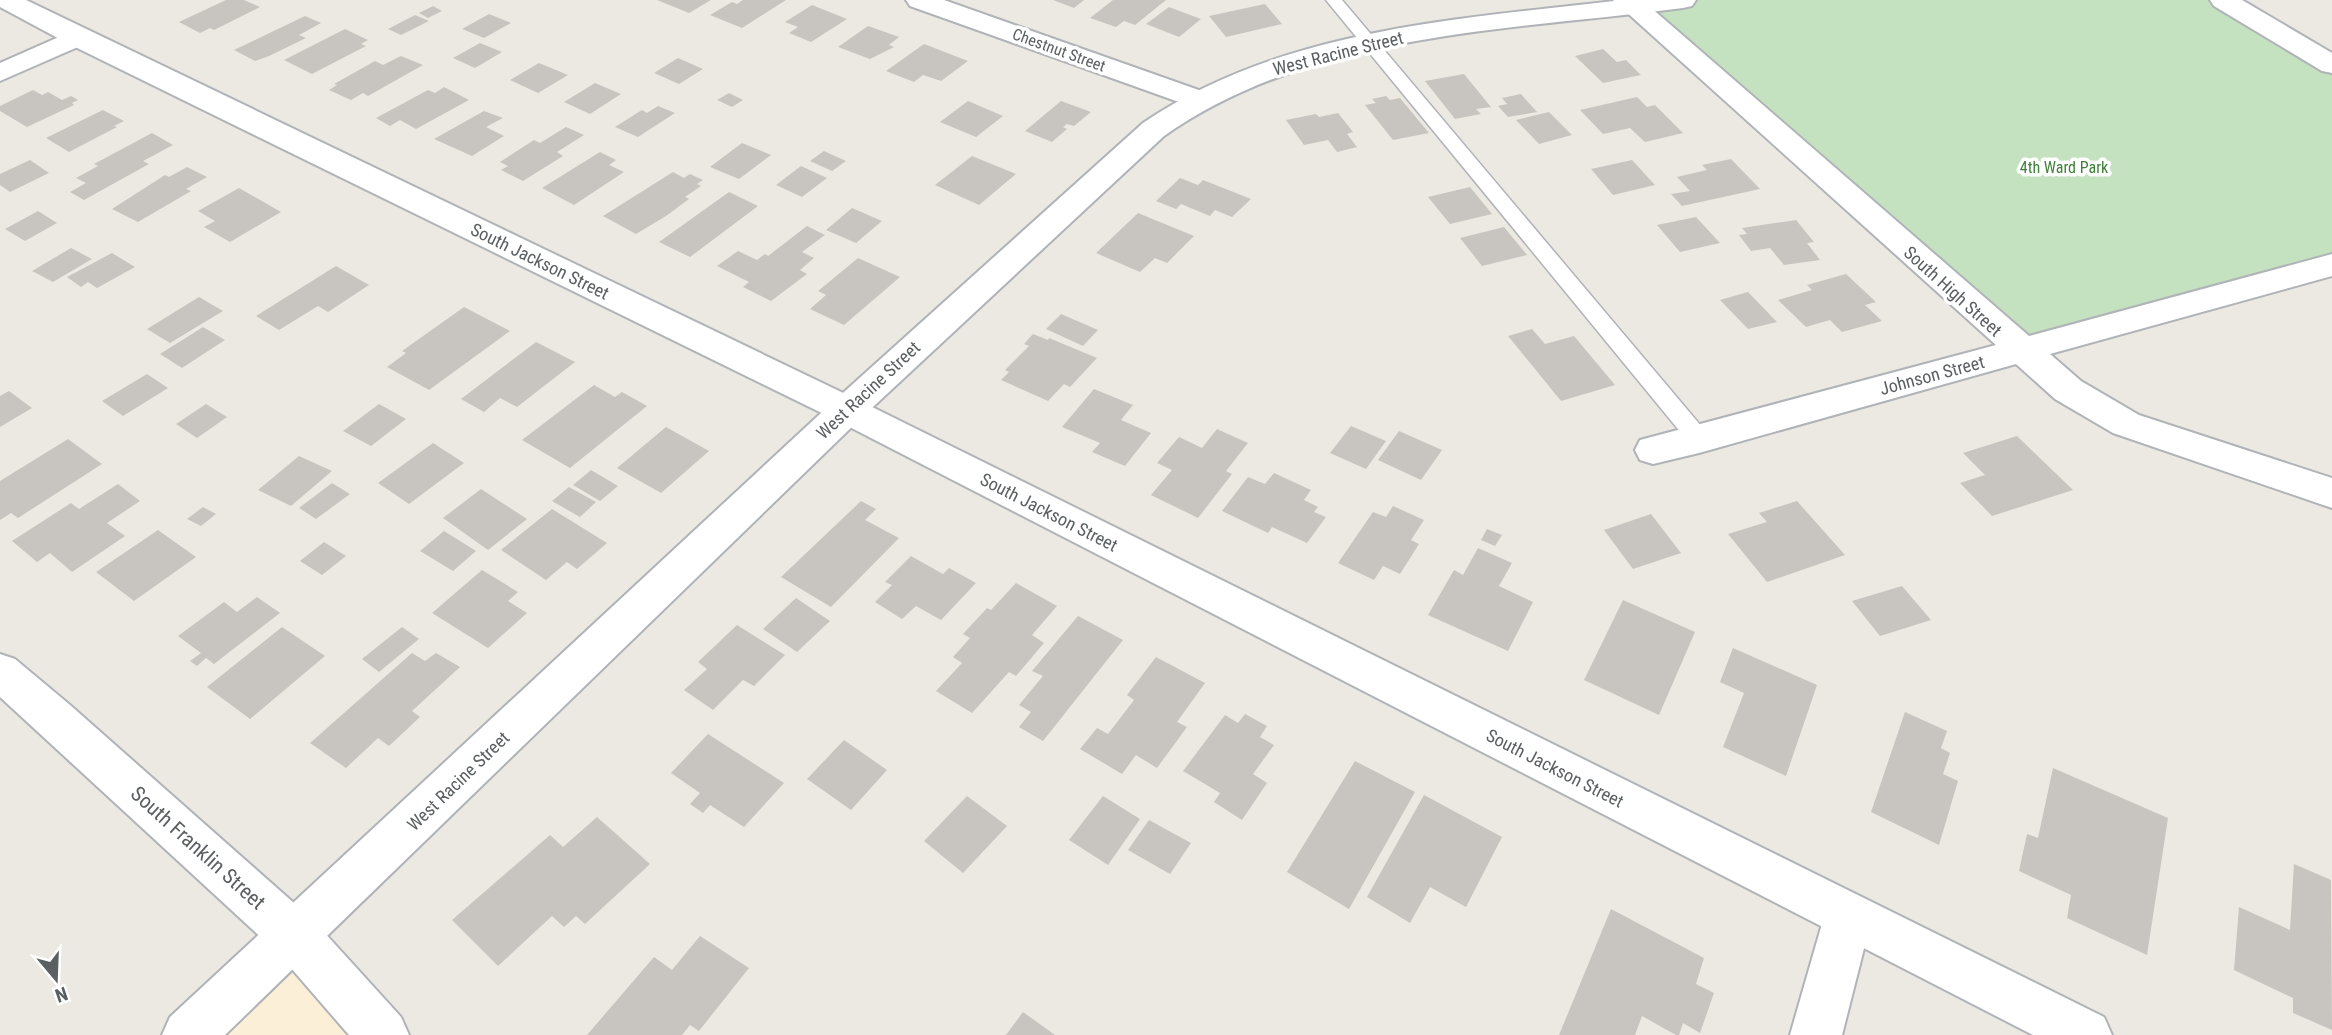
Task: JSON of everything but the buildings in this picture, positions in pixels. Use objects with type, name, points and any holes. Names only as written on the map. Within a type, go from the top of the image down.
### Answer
[{"type":"street","name":"South Jackson Street","points":[[6,0],[77,37],[847,410],[1847,917],[2086,1035]]},
{"type":"street","name":"Chestnut Street","points":[[919,0],[1200,100]]},
{"type":"street","name":"West Racine Street","points":[[188,1035],[847,410],[1142,138],[1200,100],[1240,80],[1279,66],[1371,43],[1630,4],[1683,0]]},
{"type":"street","points":[[2223,0],[2332,65]]},
{"type":"street","name":"South High Street","points":[[1630,4],[2068,390],[2126,424],[2332,493]]},
{"type":"street","points":[[0,73],[77,37]]},
{"type":"street","name":"Johnson Street","points":[[1653,450],[2332,265]]},
{"type":"street","name":"South Franklin Street","points":[[0,673],[55,718],[295,936],[383,1035]]},
{"type":"street","points":[[1816,1035],[1847,917]]},
{"type":"lane","points":[[1334,0],[1699,439]]},
{"type":"shaded area","points":[[295,936],[383,1035],[188,1035]]},
{"type":"green space","name":"4th Ward Park","points":[[1683,0],[2223,0],[2332,65],[2332,265],[2021,351],[1634,7]]}]
